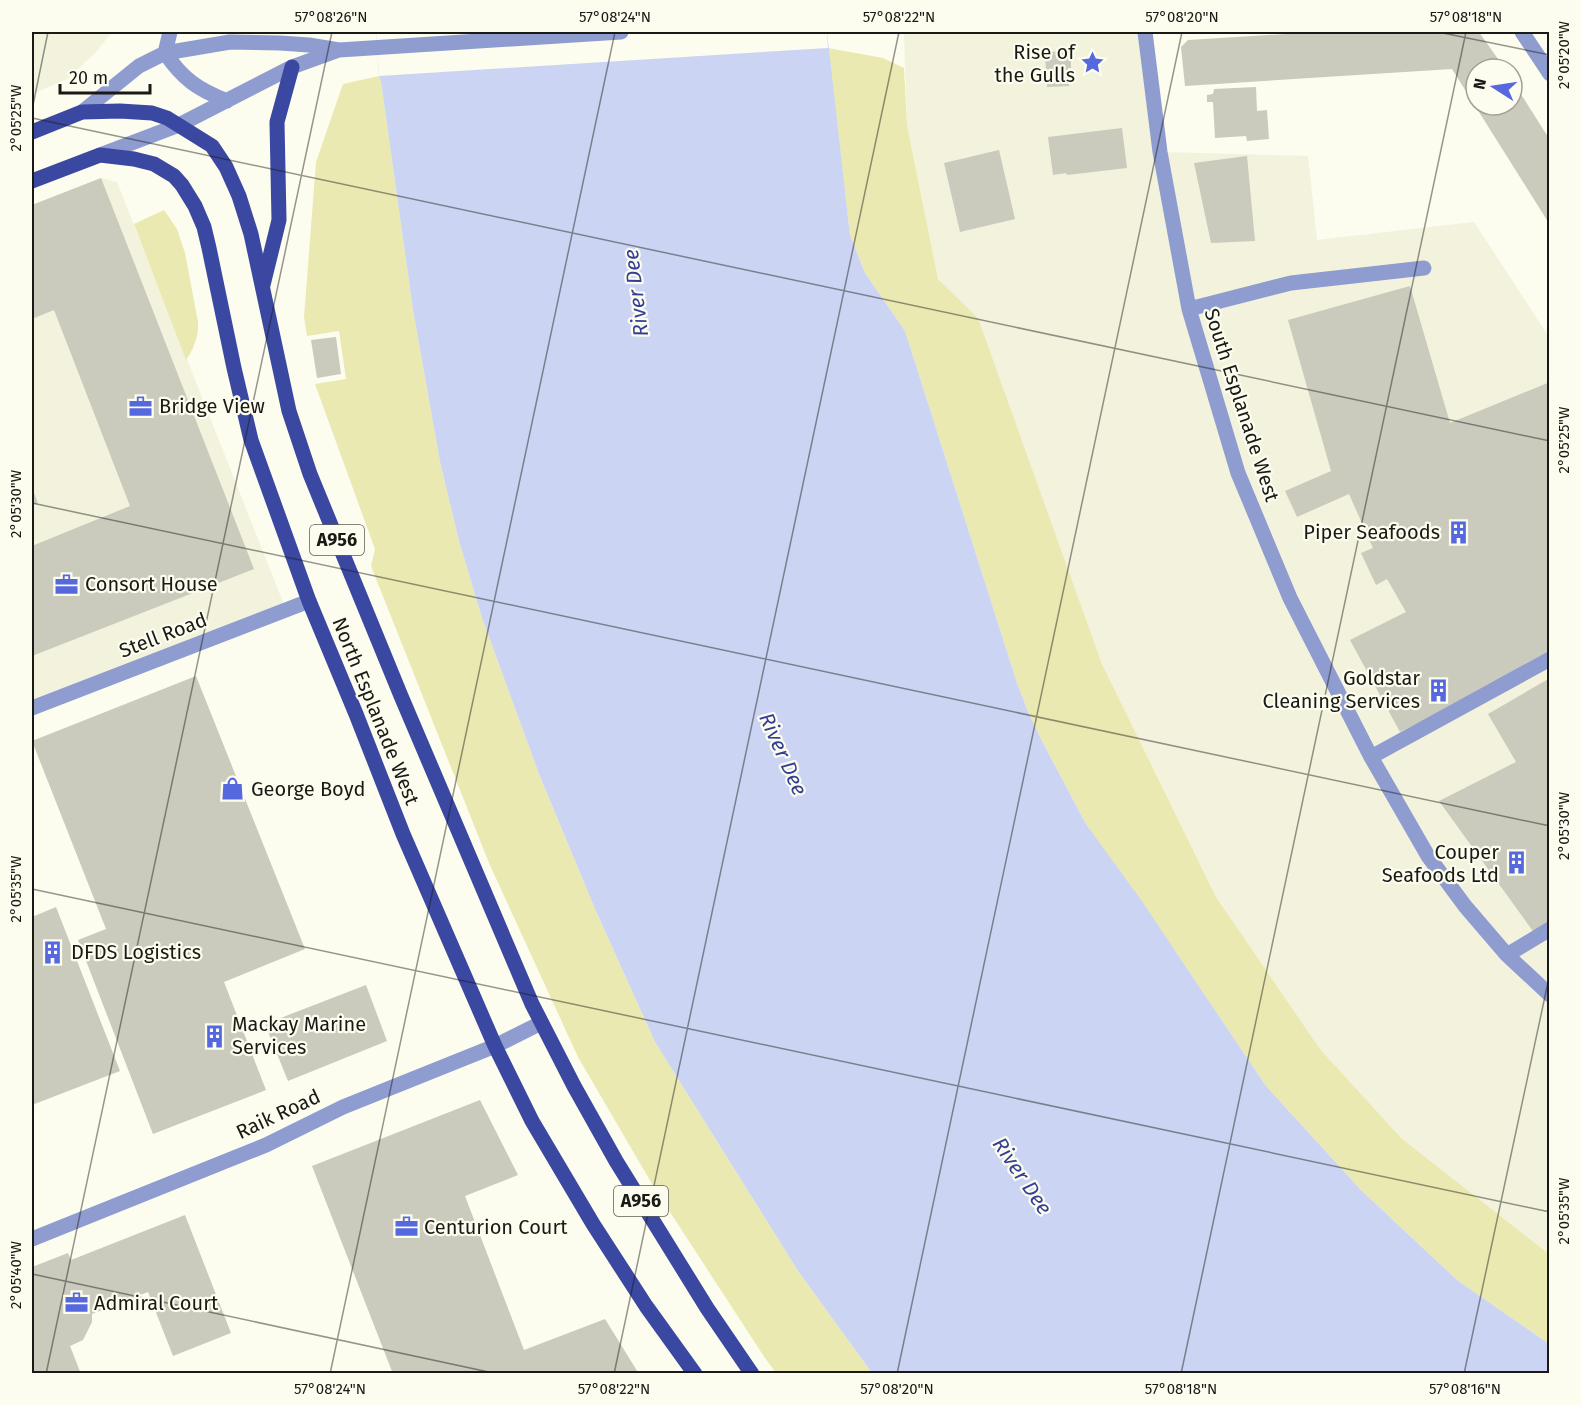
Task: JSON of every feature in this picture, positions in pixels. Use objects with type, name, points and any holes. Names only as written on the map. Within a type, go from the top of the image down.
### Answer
[{"type":"main road","points":[[262,290],[279,220],[278,122],[292,67]]},
{"type":"main road","name":"North Esplanade West","points":[[81,112],[152,113],[167,118],[212,146],[226,167],[239,196],[251,234],[289,411],[310,474],[531,1004],[622,1171],[707,1308],[752,1374]]},
{"type":"main road","name":"A956","points":[[32,132],[81,112]]},
{"type":"main road","name":"North Esplanade West","points":[[100,155],[154,164],[174,176],[195,206],[204,227],[251,440],[309,601],[403,834],[495,1046],[532,1121],[592,1224],[646,1306],[695,1374]]},
{"type":"main road","name":"A956","points":[[32,181],[100,155]]},
{"type":"street","points":[[165,53],[170,32]]},
{"type":"street","points":[[81,112],[139,66],[165,53],[228,37],[339,50],[621,32]]},
{"type":"street","name":"South Esplanade West","points":[[1145,32],[1160,152],[1189,309],[1238,473],[1290,598],[1371,758],[1428,856],[1507,955],[1550,995]]},
{"type":"street","points":[[1522,32],[1550,74]]},
{"type":"street","points":[[100,155],[179,125],[292,67],[339,50]]},
{"type":"street","points":[[165,53],[188,81],[227,101]]},
{"type":"street","points":[[1189,309],[1291,283],[1424,268]]},
{"type":"street","name":"Stell Road","points":[[32,708],[309,601]]},
{"type":"street","points":[[1371,758],[1550,659]]},
{"type":"street","points":[[1507,955],[1550,928]]},
{"type":"street","name":"Raik Road","points":[[32,1239],[266,1145],[343,1107],[495,1046],[541,1023]]},
{"type":"shaded area","points":[[32,32],[112,32],[95,53],[67,79],[32,94]]},
{"type":"shaded area","points":[[904,32],[1145,32],[1160,152],[1308,156],[1317,240],[1474,222],[1549,337],[1549,1254],[1401,1138],[1320,1049],[1216,897],[1102,664],[978,318],[938,279],[907,125]]},
{"type":"shaded area","points":[[101,178],[117,182],[284,605],[32,701],[32,205]]},
{"type":"green space","points":[[828,48],[883,58],[904,68],[907,125],[938,279],[978,318],[1102,664],[1216,897],[1320,1049],[1401,1138],[1549,1254],[1549,1344],[1457,1280],[1361,1190],[1266,1086],[1086,824],[1043,743],[1017,683],[905,331],[865,273],[850,235]]},
{"type":"green space","points":[[379,76],[413,310],[440,462],[459,541],[482,618],[539,774],[595,909],[655,1042],[798,1271],[872,1373],[776,1373],[655,1189],[578,1057],[489,863],[371,566],[375,549],[315,384],[346,379],[339,331],[307,336],[304,317],[316,162],[343,84]]},
{"type":"green space","points":[[164,210],[177,229],[185,253],[198,322],[195,342],[186,360],[134,224]]},
{"type":"water","name":"River Dee","points":[[376,32],[827,32],[850,235],[865,273],[905,331],[1017,683],[1043,743],[1086,824],[1141,900],[1266,1086],[1361,1190],[1457,1280],[1549,1344],[1549,1373],[872,1373],[798,1271],[655,1042],[595,909],[539,774],[482,618],[459,541],[440,462],[413,310],[379,76]]},
{"type":"pier","points":[[376,32],[827,32],[828,48],[379,76]]},
{"type":"building","points":[[1319,32],[1479,32],[1497,57],[1464,57],[1464,88],[1452,69],[1185,86],[1181,47],[1188,40]]},
{"type":"building","points":[[1067,51],[1067,58],[1071,57],[1071,68],[1068,68],[1069,86],[1047,87],[1045,52]]},
{"type":"building","points":[[1256,87],[1257,111],[1267,110],[1269,139],[1247,141],[1246,136],[1215,138],[1213,102],[1207,102],[1207,95],[1213,94],[1214,89]]},
{"type":"building","points":[[1524,99],[1550,140],[1550,225],[1482,117],[1524,117]]},
{"type":"building","points":[[1122,128],[1127,168],[1053,175],[1048,137]]},
{"type":"building","points":[[999,150],[1015,219],[960,232],[944,163]]},
{"type":"building","points":[[1247,156],[1255,241],[1211,243],[1194,163]]},
{"type":"building","name":"Bridge View","points":[[101,178],[254,569],[32,656],[32,546],[130,506],[54,310],[32,319],[32,205]]},
{"type":"building","name":"Piper Seafoods","points":[[1410,286],[1450,423],[1550,382],[1550,654],[1497,684],[1400,732],[1350,640],[1406,612],[1387,579],[1376,585],[1361,553],[1373,548],[1349,494],[1297,517],[1285,491],[1331,471],[1288,320]]},
{"type":"building","points":[[336,337],[341,374],[317,378],[311,340]]},
{"type":"building","points":[[32,488],[38,503],[32,505]]},
{"type":"building","points":[[196,676],[305,949],[224,982],[266,1090],[153,1134],[78,940],[106,929],[32,741]]},
{"type":"building","name":"Couper Seafoods Ltd","points":[[1550,678],[1550,925],[1535,934],[1439,801],[1516,762],[1488,714]]},
{"type":"building","points":[[56,907],[120,1071],[32,1105],[32,917]]},
{"type":"building","points":[[366,985],[387,1041],[288,1081],[265,1024]]},
{"type":"building","name":"Centurion Court","points":[[480,1100],[518,1175],[465,1196],[524,1350],[605,1319],[639,1374],[393,1374],[312,1166]]},
{"type":"building","name":"Admiral Court","points":[[185,1215],[231,1333],[173,1356],[148,1292],[92,1314],[92,1322],[83,1340],[70,1346],[81,1374],[32,1374],[32,1267],[68,1253],[71,1260]]},
{"type":"place","name":"Rise of the Gulls","points":[[1093,63]]},
{"type":"place","name":"Bridge View","points":[[141,406]]},
{"type":"place","name":"Piper Seafoods","points":[[1458,532]]},
{"type":"place","name":"Consort House","points":[[67,584]]},
{"type":"place","name":"Goldstar Cleaning Services","points":[[1438,690]]},
{"type":"place","name":"George Boyd","points":[[233,789]]},
{"type":"place","name":"Couper Seafoods Ltd","points":[[1517,863]]},
{"type":"place","name":"DFDS Logistics","points":[[53,952]]},
{"type":"place","name":"Mackay Marine Services","points":[[214,1036]]},
{"type":"place","name":"Centurion Court","points":[[406,1227]]},
{"type":"place","name":"Admiral Court","points":[[76,1303]]}]
